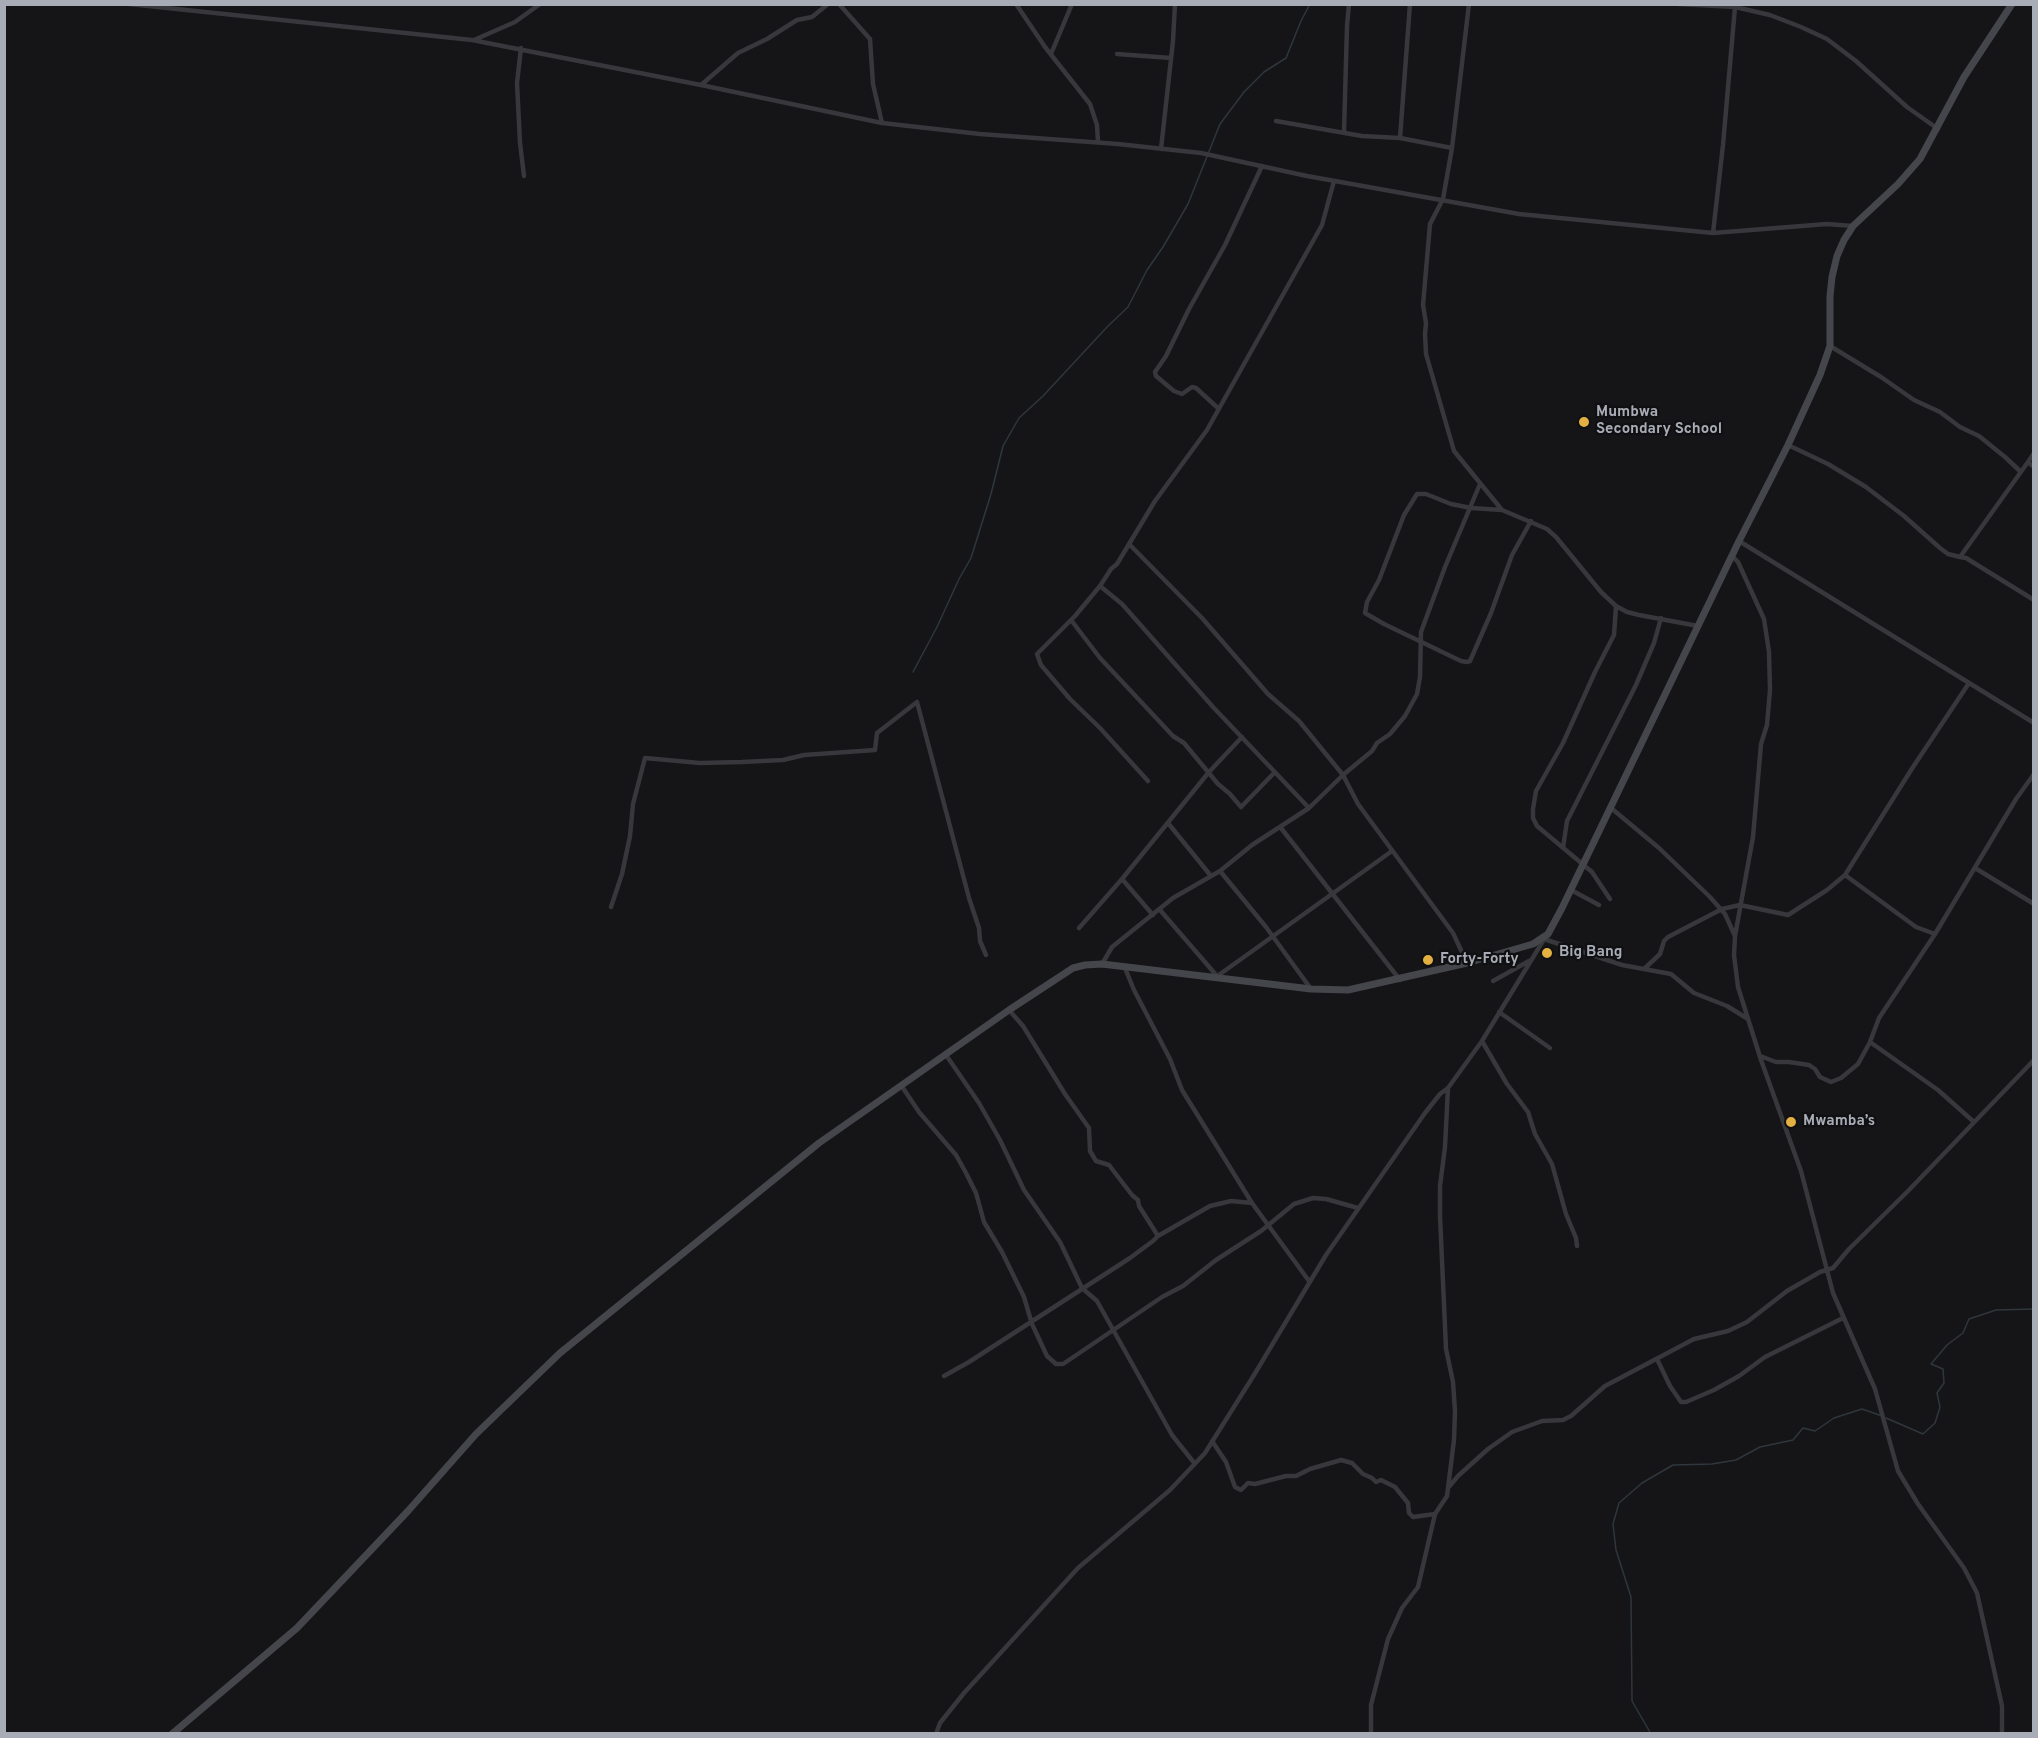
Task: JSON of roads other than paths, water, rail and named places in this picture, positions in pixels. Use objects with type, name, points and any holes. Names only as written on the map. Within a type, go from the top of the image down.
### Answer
[{"type":"street","points":[[129,4],[472,40],[521,48],[882,123],[990,135],[1098,142],[1201,153],[1334,181],[1519,214],[1713,233],[1827,224],[1853,226]]},
{"type":"street","points":[[472,40],[515,22],[540,4]]},
{"type":"street","points":[[701,85],[738,53],[767,39],[797,20],[812,17],[828,4]]},
{"type":"street","points":[[839,4],[870,39],[873,84],[882,123]]},
{"type":"street","points":[[1016,4],[1090,104],[1097,125],[1098,142]]},
{"type":"street","points":[[1052,54],[1072,4]]},
{"type":"street","points":[[1161,148],[1175,4]]},
{"type":"street","points":[[1344,132],[1349,4]]},
{"type":"street","points":[[1400,138],[1410,4]]},
{"type":"street","points":[[1469,4],[1452,148],[1443,199],[1430,224],[1423,305],[1426,323],[1426,354],[1456,454],[1502,510]]},
{"type":"street","points":[[1678,4],[1745,7],[1802,27],[1827,39],[1856,61],[1907,107],[1938,129]]},
{"type":"street","points":[[936,1734],[940,1723],[964,1693],[1078,1568],[1170,1490],[1195,1464],[1254,1375],[1309,1281],[1358,1208],[1425,1113],[1440,1094],[1448,1088],[1482,1041],[1546,937],[1571,890],[1820,375],[1830,346],[1830,296],[1837,256],[1853,226],[1898,184],[1920,159],[1964,77],[2012,4]]},
{"type":"street","points":[[1713,233],[1735,7]]},
{"type":"street","points":[[521,48],[517,83],[524,176]]},
{"type":"street","points":[[1117,54],[1171,58]]},
{"type":"street","points":[[1276,121],[1362,136],[1400,138],[1452,148]]},
{"type":"street","points":[[1219,409],[1194,387],[1182,394],[1174,391],[1156,376],[1155,372],[1166,356],[1225,245],[1262,166]]},
{"type":"street","points":[[1148,781],[1070,699],[1037,658],[1038,651],[1071,620],[1100,586],[1219,409],[1233,380],[1323,225],[1334,181]]},
{"type":"street","points":[[1830,346],[1914,400],[1941,412],[1957,426],[1979,436],[2021,472]]},
{"type":"street","points":[[1788,445],[1828,464],[1866,487],[1948,554],[1966,558],[2034,600]]},
{"type":"street","points":[[1960,557],[2034,453]]},
{"type":"street","points":[[2028,462],[2034,467]]},
{"type":"street","points":[[1102,964],[1112,947],[1173,898],[1220,871],[1252,845],[1309,808],[1372,751],[1377,743],[1390,734],[1413,704],[1420,677],[1421,632],[1480,484]]},
{"type":"street","points":[[1531,521],[1512,555],[1491,613],[1470,661],[1461,661],[1367,615],[1364,609],[1379,580],[1404,515],[1417,494],[1426,494],[1451,504],[1502,510],[1531,521],[1546,528],[1601,592],[1616,606],[1627,612],[1698,626]]},
{"type":"street","points":[[1739,541],[2034,723]]},
{"type":"street","points":[[1129,544],[1202,618],[1268,694],[1299,721],[1343,775],[1358,804],[1453,933],[1467,963]]},
{"type":"street","points":[[1732,556],[1738,562],[1764,620],[1769,652],[1770,690],[1767,725],[1761,744],[1753,837],[1735,936],[1735,968],[1760,1056],[1801,1171],[1833,1293],[1875,1389],[1892,1455],[1902,1479],[1964,1568],[1977,1593],[2002,1706],[2002,1734]]},
{"type":"street","points":[[1100,586],[1122,604],[1242,738],[1309,808]]},
{"type":"street","points":[[1610,899],[1596,877],[1583,863],[1537,826],[1533,818],[1533,809],[1536,792],[1563,743],[1614,635],[1616,606]]},
{"type":"street","points":[[1563,848],[1567,821],[1636,685],[1662,618]]},
{"type":"street","points":[[1071,620],[1100,658],[1173,736],[1184,742],[1242,807],[1275,772]]},
{"type":"street","points":[[1644,969],[1660,954],[1664,940],[1722,909],[1740,905],[1788,915],[1827,890],[1845,875],[1913,766],[1969,683]]},
{"type":"street","points":[[611,907],[622,874],[630,836],[633,804],[645,758],[700,763],[731,762],[783,760],[804,755],[875,750],[877,733],[916,702],[969,898],[980,928],[980,941],[986,955]]},
{"type":"street","points":[[1079,928],[1209,772],[1242,738]]},
{"type":"street","points":[[1760,1056],[1776,1062],[1809,1065],[1824,1080],[1835,1081],[1858,1064],[1879,1018],[1935,934],[2016,799],[2034,774]]},
{"type":"street","points":[[1611,808],[1694,880],[1722,909],[1735,936]]},
{"type":"street","points":[[1168,823],[1212,876]]},
{"type":"street","points":[[1281,828],[1400,980]]},
{"type":"street","points":[[1216,977],[1392,851]]},
{"type":"street","points":[[1975,868],[2034,904]]},
{"type":"street","points":[[1220,871],[1311,989]]},
{"type":"street","points":[[1845,875],[1916,927],[1935,934]]},
{"type":"street","points":[[1122,879],[1153,915]]},
{"type":"street","points":[[1571,890],[1599,905]]},
{"type":"street","points":[[1160,910],[1216,977]]},
{"type":"street","points":[[172,1734],[297,1628],[408,1511],[476,1434],[560,1353],[819,1143],[945,1054],[1073,968],[1102,964],[1311,989],[1348,990],[1467,963],[1533,944],[1546,937],[1622,965],[1671,974],[1694,993],[1727,1006],[1748,1019]]},
{"type":"street","points":[[1493,981],[1532,959]]},
{"type":"street","points":[[1125,968],[1170,1059],[1182,1090],[1252,1203],[1309,1281]]},
{"type":"street","points":[[1009,1010],[1023,1026],[1089,1128],[1090,1151],[1096,1161],[1108,1165],[1138,1200],[1139,1206],[1158,1236]]},
{"type":"street","points":[[1499,1012],[1551,1048]]},
{"type":"street","points":[[1482,1041],[1528,1112],[1535,1134],[1552,1164],[1577,1246]]},
{"type":"street","points":[[1870,1042],[1938,1090],[1974,1122]]},
{"type":"street","points":[[945,1054],[984,1112],[1024,1190],[1060,1242],[1082,1287],[1097,1301],[1172,1435],[1195,1464]]},
{"type":"street","points":[[1448,1488],[1488,1449],[1512,1432],[1542,1421],[1571,1416],[1605,1386],[1694,1339],[1728,1331],[1747,1322],[1787,1292],[1820,1272],[1833,1268],[1868,1229],[1908,1191],[2034,1060]]},
{"type":"street","points":[[901,1085],[919,1112],[956,1155],[976,1194],[981,1216],[1024,1297],[1047,1356],[1056,1364],[1063,1364],[1070,1360],[1162,1297],[1183,1286],[1216,1260],[1268,1226],[1294,1204],[1313,1198],[1326,1198],[1358,1208]]},
{"type":"street","points":[[1371,1734],[1371,1705],[1388,1638],[1402,1608],[1418,1587],[1435,1514],[1446,1501],[1454,1440],[1455,1411],[1453,1382],[1446,1348],[1440,1216],[1440,1186],[1445,1147],[1448,1088]]},
{"type":"street","points":[[944,1376],[1130,1258],[1158,1236],[1210,1206],[1231,1201],[1252,1203]]},
{"type":"street","points":[[1657,1359],[1673,1391],[1681,1402],[1686,1402],[1714,1390],[1739,1376],[1765,1357],[1843,1318]]},
{"type":"street","points":[[1212,1441],[1226,1461],[1235,1487],[1241,1490],[1248,1483],[1255,1484],[1286,1476],[1296,1476],[1310,1469],[1341,1460],[1352,1463],[1376,1482],[1380,1480],[1395,1486],[1408,1503],[1409,1514],[1413,1516],[1435,1514]]},
{"type":"waterway","points":[[913,672],[971,558],[1003,446],[1019,418],[1128,307],[1147,270],[1188,204],[1220,124],[1244,92],[1264,72],[1286,58],[1310,4]]},
{"type":"waterway","points":[[1886,1418],[1923,1434],[1935,1423],[1940,1407],[1937,1393],[1944,1383],[1943,1369],[1931,1364],[1947,1345],[1963,1333],[1969,1319],[1996,1310],[2034,1309]]},
{"type":"waterway","points":[[1651,1734],[1632,1701],[1631,1597],[1616,1550],[1613,1524],[1619,1503],[1642,1483],[1673,1465],[1712,1464],[1736,1460],[1760,1447],[1793,1440],[1803,1428],[1815,1431],[1834,1418],[1862,1409],[1882,1416]]},
{"type":"place","name":"Mumbwa Secondary School","points":[[1584,422]]},
{"type":"place","name":"Big Bang","points":[[1547,953]]},
{"type":"place","name":"Forty-Forty","points":[[1428,960]]},
{"type":"place","name":"Mwamba’s","points":[[1791,1122]]}]
